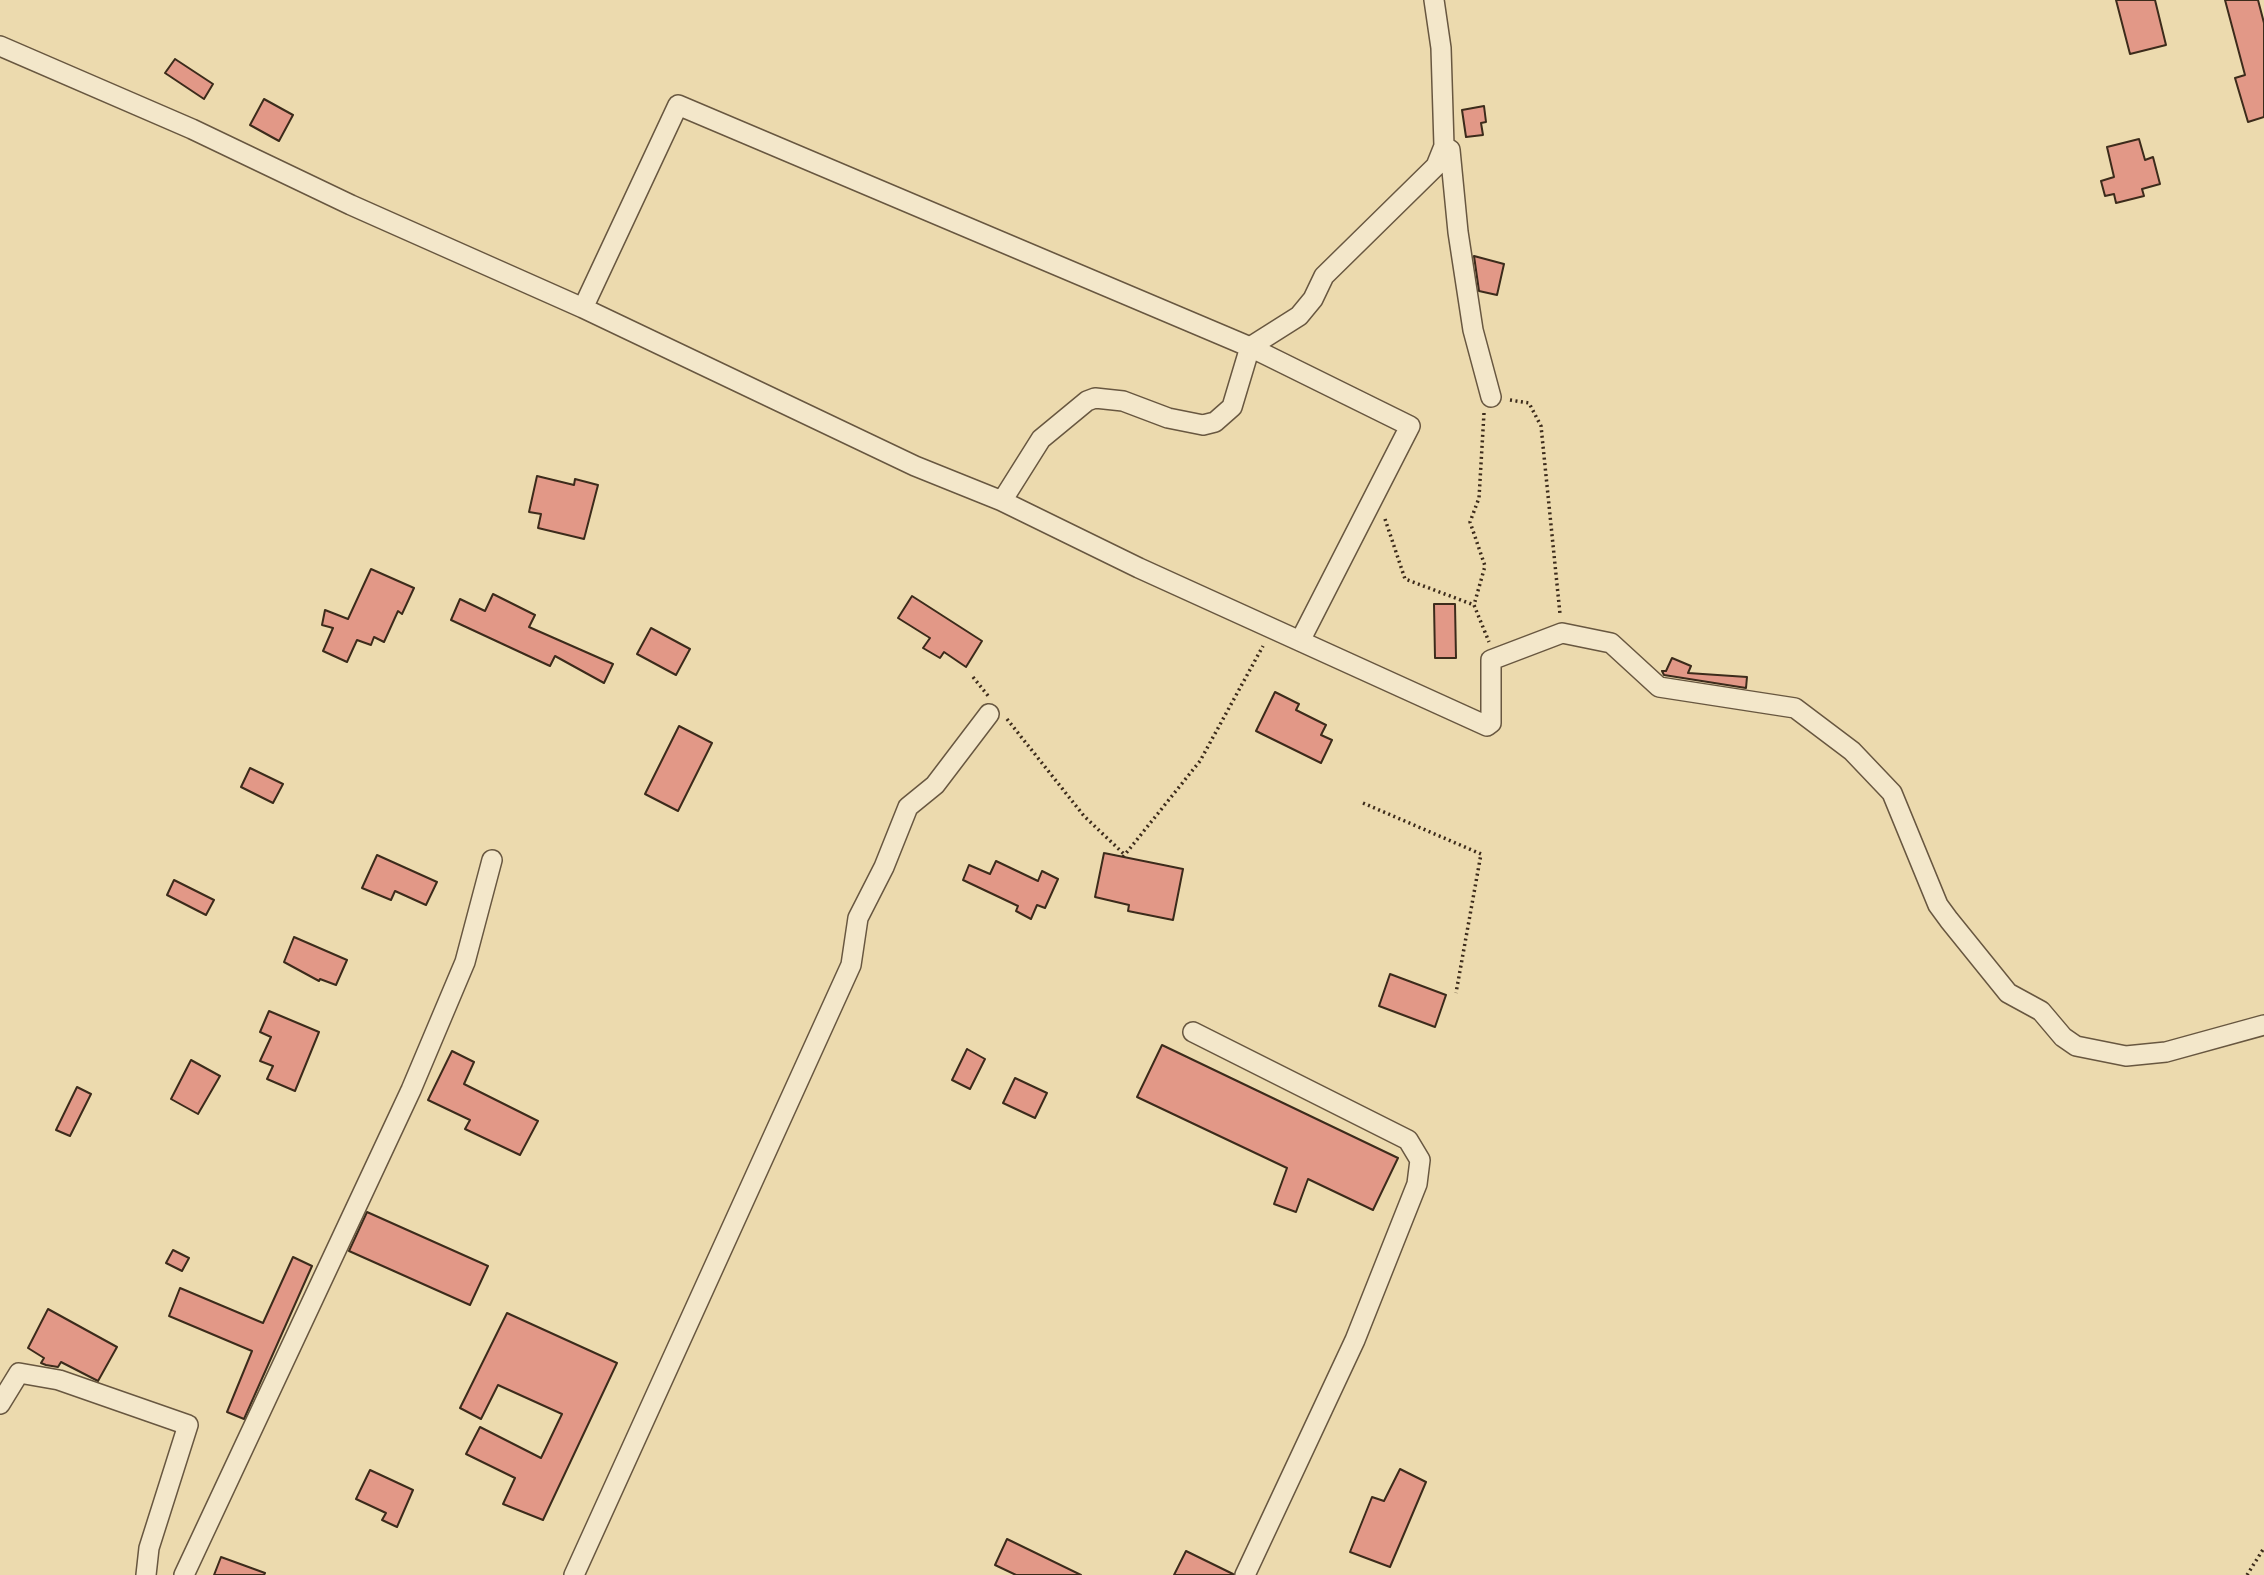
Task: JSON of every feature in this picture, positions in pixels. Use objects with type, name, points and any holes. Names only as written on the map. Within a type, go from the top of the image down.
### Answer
[{"type":"street","points":[[1002,501],[1041,439],[1087,401],[1095,398],[1123,401],[1168,418],[1203,425],[1215,422],[1232,407],[1250,347],[1299,316],[1313,299],[1324,276],[1436,166],[1444,146],[1441,48],[1434,0]]},
{"type":"street","points":[[0,46],[192,129],[915,466],[1002,501],[1272,629],[1487,726],[1491,723],[1491,660],[1562,633],[1611,643],[1659,687],[1795,708],[1828,730],[1892,793],[1938,905],[2008,993],[2040,1011],[2063,1037],[2076,1046],[2126,1056],[2166,1052],[2264,1026]]},
{"type":"street","points":[[583,309],[678,105],[1250,347],[1410,426],[1300,641]]},
{"type":"street","points":[[1444,146],[1450,150],[1458,232],[1473,330],[1490,397]]},
{"type":"street","points":[[574,1575],[851,965],[858,918],[884,867],[908,807],[935,785],[993,707]]},
{"type":"street","points":[[184,1575],[411,1090],[465,962],[492,860]]},
{"type":"street","points":[[1193,1032],[1408,1140],[1420,1160],[1417,1184],[1355,1339],[1245,1575]]},
{"type":"street","points":[[0,1404],[19,1373],[59,1380],[188,1425],[149,1548],[146,1575]]},
{"type":"path","points":[[1495,657],[1474,605],[1485,566],[1470,522],[1479,498],[1485,396],[1529,403],[1541,426],[1562,633]]},
{"type":"path","points":[[1376,494],[1405,579],[1474,605]]},
{"type":"path","points":[[973,677],[993,707],[1084,816],[1124,856],[1200,761],[1272,629]]},
{"type":"path","points":[[1363,803],[1481,854],[1456,993]]},
{"type":"path","points":[[2247,1575],[2264,1548]]},
{"type":"building","points":[[2116,0],[2155,0],[2166,45],[2130,54]]},
{"type":"building","points":[[2225,0],[2258,0],[2264,23],[2264,117],[2248,122],[2235,78],[2245,75]]},
{"type":"building","points":[[175,59],[213,84],[204,99],[165,73]]},
{"type":"building","points":[[264,99],[293,115],[279,141],[250,125]]},
{"type":"building","points":[[1484,106],[1486,122],[1481,123],[1483,135],[1466,137],[1462,110]]},
{"type":"building","points":[[2139,139],[2145,160],[2153,157],[2160,184],[2142,189],[2144,196],[2116,203],[2114,194],[2105,196],[2101,181],[2114,177],[2107,147]]},
{"type":"building","points":[[1474,256],[1504,264],[1497,295],[1479,291]]},
{"type":"building","points":[[537,476],[574,485],[575,479],[598,485],[584,539],[538,528],[541,514],[529,512]]},
{"type":"building","points":[[371,569],[414,588],[402,614],[398,611],[384,642],[374,637],[371,645],[357,640],[347,662],[323,651],[333,628],[322,625],[325,610],[348,619]]},
{"type":"building","points":[[493,594],[535,615],[529,627],[613,664],[604,683],[555,656],[550,666],[451,620],[460,599],[485,611]]},
{"type":"building","points":[[912,596],[982,641],[966,667],[944,652],[940,658],[923,648],[930,638],[898,618]]},
{"type":"building","points":[[1434,604],[1455,604],[1456,658],[1435,658]]},
{"type":"building","points":[[651,628],[690,649],[676,675],[637,654]]},
{"type":"building","points":[[1672,658],[1691,666],[1688,673],[1747,677],[1746,688],[1664,675],[1662,671],[1666,671]]},
{"type":"building","points":[[1275,692],[1299,704],[1296,710],[1326,725],[1321,735],[1332,740],[1321,763],[1256,731]]},
{"type":"building","points":[[679,726],[712,743],[678,811],[645,794]]},
{"type":"building","points":[[250,768],[283,784],[273,803],[241,787]]},
{"type":"building","points":[[1104,853],[1183,869],[1173,920],[1128,911],[1129,905],[1095,897]]},
{"type":"building","points":[[377,855],[437,882],[426,905],[395,891],[391,900],[362,888]]},
{"type":"building","points":[[996,861],[1038,881],[1042,871],[1058,879],[1045,908],[1037,905],[1031,919],[1016,911],[1018,906],[963,880],[969,865],[990,874]]},
{"type":"building","points":[[174,880],[214,900],[206,915],[167,895]]},
{"type":"building","points":[[294,937],[347,960],[336,985],[320,979],[319,981],[284,962]]},
{"type":"building","points":[[1390,974],[1446,995],[1435,1027],[1379,1006]]},
{"type":"building","points":[[269,1011],[319,1032],[295,1091],[267,1079],[273,1066],[260,1061],[271,1037],[260,1032]]},
{"type":"building","points":[[1162,1045],[1398,1158],[1373,1210],[1308,1179],[1296,1212],[1274,1204],[1287,1168],[1137,1097]]},
{"type":"building","points":[[967,1049],[985,1059],[970,1089],[952,1080]]},
{"type":"building","points":[[452,1051],[474,1062],[464,1084],[538,1121],[520,1155],[465,1129],[470,1120],[428,1100]]},
{"type":"building","points":[[191,1060],[220,1076],[198,1114],[171,1099]]},
{"type":"building","points":[[1015,1078],[1047,1093],[1035,1118],[1003,1103]]},
{"type":"building","points":[[77,1087],[91,1094],[70,1136],[56,1130]]},
{"type":"building","points":[[367,1212],[488,1266],[470,1305],[349,1251]]},
{"type":"building","points":[[173,1250],[189,1258],[182,1271],[166,1263]]},
{"type":"building","points":[[293,1257],[312,1266],[244,1419],[227,1412],[252,1351],[169,1316],[180,1288],[263,1323]]},
{"type":"building","points":[[48,1309],[117,1347],[98,1381],[61,1362],[58,1367],[41,1363],[44,1358],[28,1348]]},
{"type":"building","points":[[507,1313],[617,1363],[543,1520],[503,1504],[515,1478],[466,1454],[480,1427],[541,1458],[562,1414],[498,1385],[481,1419],[460,1408]]},
{"type":"building","points":[[1400,1469],[1426,1482],[1390,1567],[1350,1552],[1372,1497],[1384,1501]]},
{"type":"building","points":[[370,1470],[413,1490],[397,1527],[382,1520],[386,1513],[356,1499]]},
{"type":"building","points":[[1007,1539],[1081,1575],[1016,1575],[995,1565]]},
{"type":"building","points":[[1186,1551],[1233,1574],[1233,1575],[1174,1575]]},
{"type":"building","points":[[221,1557],[265,1573],[214,1575]]}]
